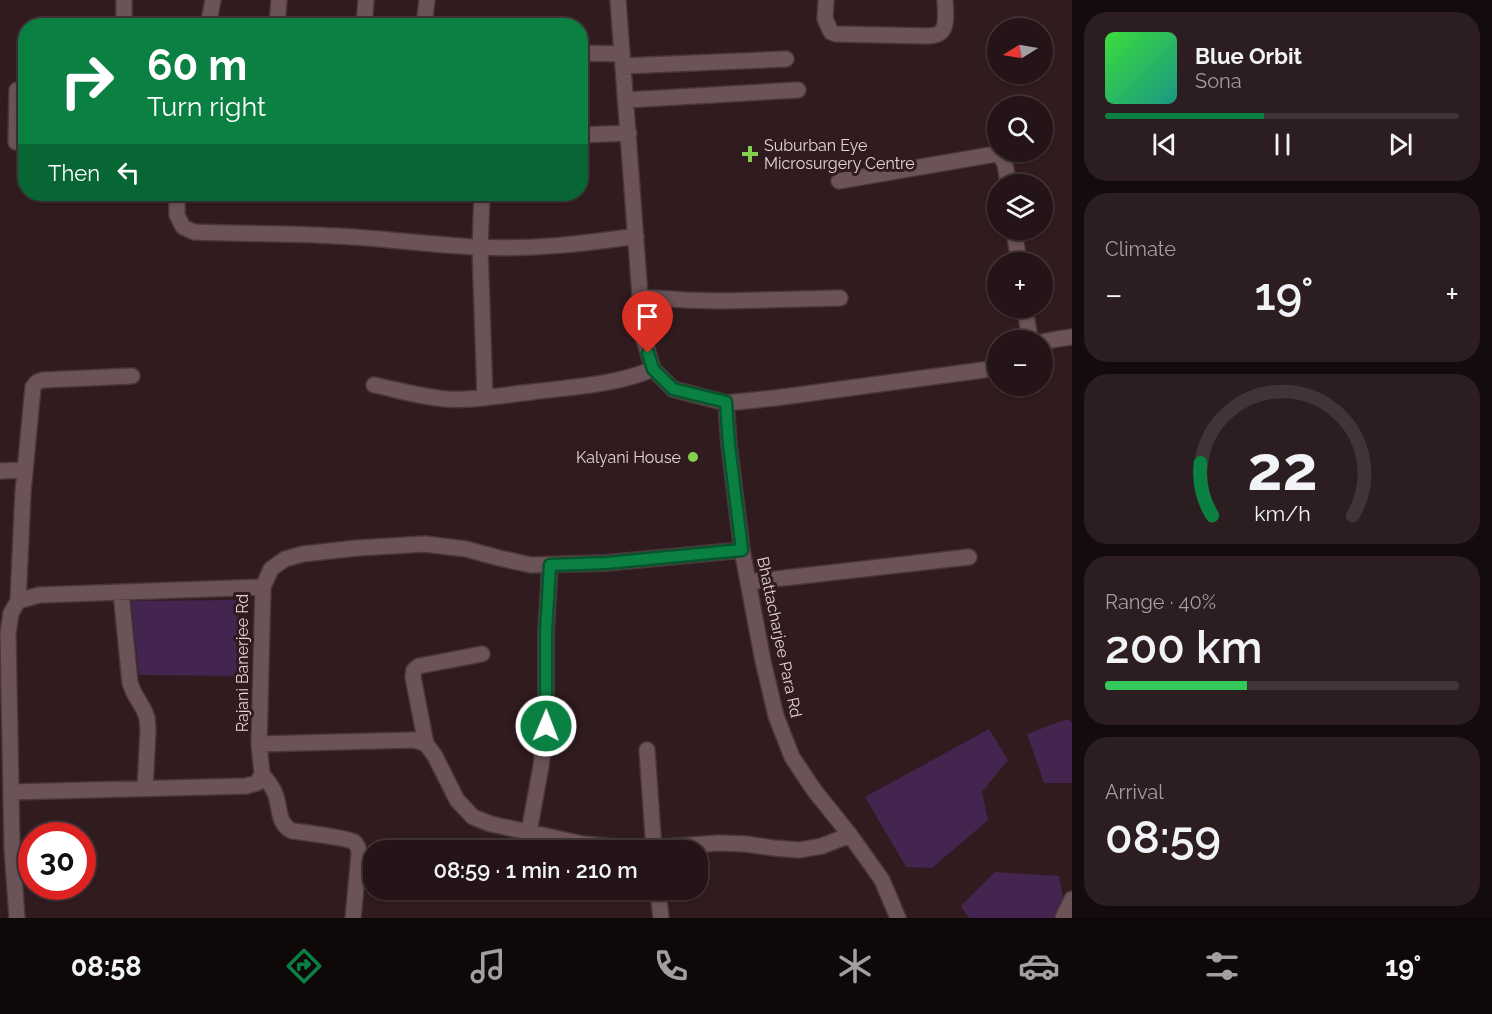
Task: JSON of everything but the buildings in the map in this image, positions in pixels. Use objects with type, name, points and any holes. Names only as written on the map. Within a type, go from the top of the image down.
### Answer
[{"type":"street","points":[[124,0],[124,18]]},
{"type":"street","points":[[210,18],[213,0]]},
{"type":"street","points":[[278,18],[279,0]]},
{"type":"street","points":[[365,18],[366,0]]},
{"type":"street","points":[[425,18],[427,0]]},
{"type":"street","points":[[618,0],[643,336],[653,369],[673,389],[726,402],[987,369]]},
{"type":"street","points":[[826,0],[825,19],[831,32],[836,34],[928,36],[938,35],[943,30],[945,0]]},
{"type":"street","points":[[588,54],[623,60],[786,59]]},
{"type":"street","points":[[17,90],[16,142],[18,142]]},
{"type":"street","points":[[626,100],[798,90]]},
{"type":"street","points":[[588,135],[629,133]]},
{"type":"street","points":[[839,181],[996,154],[1002,156],[1006,174]]},
{"type":"street","points":[[177,201],[177,215],[183,227],[194,232],[336,236],[480,248],[564,245],[636,236]]},
{"type":"street","points":[[482,201],[480,248],[485,398]]},
{"type":"street","points":[[640,297],[719,301],[840,298]]},
{"type":"street","points":[[1053,340],[1072,337]]},
{"type":"street","points":[[374,385],[448,399],[485,398],[617,380],[653,369]]},
{"type":"street","points":[[17,918],[10,792],[5,776],[4,648],[11,613],[18,601],[23,492],[33,387],[37,382],[43,380],[132,376]]},
{"type":"street","name":"Bhattacharjee Para Rd","points":[[726,402],[742,550],[776,716],[792,757],[882,880],[898,918]]},
{"type":"street","points":[[0,471],[26,470]]},
{"type":"street","points":[[262,587],[271,569],[285,558],[357,549],[426,544],[466,549],[531,565],[606,563],[742,550]]},
{"type":"street","points":[[749,582],[969,557]]},
{"type":"street","points":[[529,832],[546,726],[546,631],[550,565]]},
{"type":"street","name":"Rajani Banerjee Rd","points":[[18,601],[39,595],[262,587],[259,744],[262,774]]},
{"type":"street","points":[[122,592],[130,683],[147,718],[145,789]]},
{"type":"street","points":[[482,654],[419,666],[414,670],[413,677],[426,744],[435,756],[457,800],[473,817],[491,824],[565,840]]},
{"type":"street","points":[[259,744],[414,740],[426,744]]},
{"type":"street","points":[[647,750],[653,840]]},
{"type":"street","points":[[10,792],[246,786],[257,783],[262,774],[275,793],[280,819],[286,828],[354,842],[358,848],[353,918]]},
{"type":"street","points":[[708,844],[746,844],[799,850],[822,846],[850,835]]},
{"type":"street","points":[[1063,918],[1072,899]]},
{"type":"street","points":[[659,900],[660,918]]},
{"type":"shaded area","points":[[239,600],[237,676],[139,675],[131,601]]},
{"type":"shaded area","points":[[1067,719],[1072,722],[1072,783],[1044,783],[1027,734]]},
{"type":"shaded area","points":[[989,729],[1008,760],[982,792],[988,820],[932,868],[906,867],[865,797]]},
{"type":"shaded area","points":[[995,872],[1059,876],[1065,918],[969,918],[961,906]]},
{"type":"place","name":"Suburban Eye Microsurgery Centre","points":[[750,154]]},
{"type":"place","name":"Kalyani House","points":[[693,457]]},
{"type":"route","points":[[546,726],[546,631],[550,565],[606,563],[742,550],[726,402],[673,389],[653,369],[648,353]]}]
